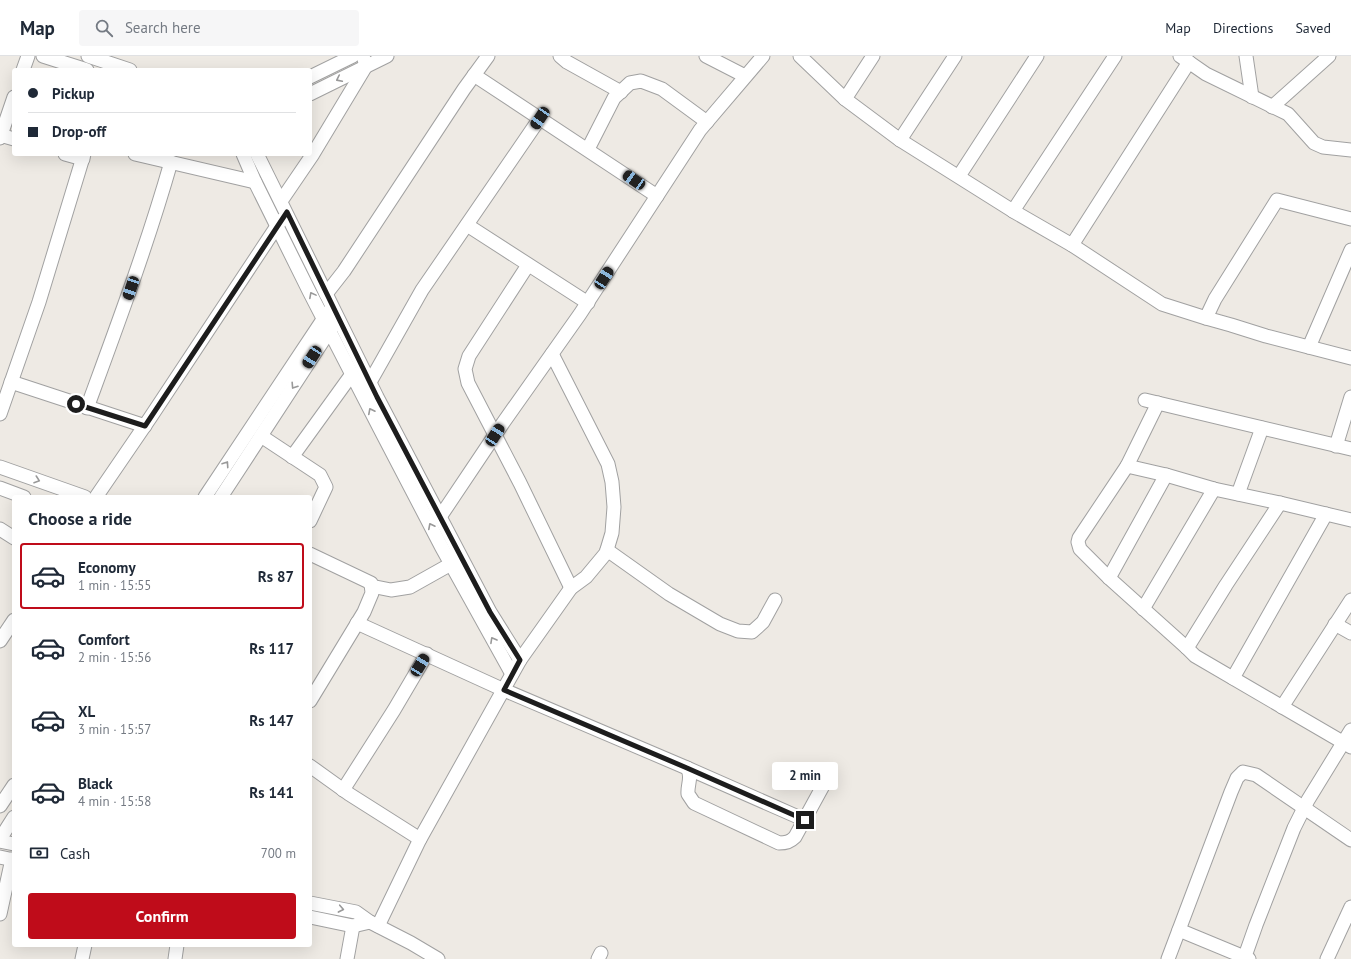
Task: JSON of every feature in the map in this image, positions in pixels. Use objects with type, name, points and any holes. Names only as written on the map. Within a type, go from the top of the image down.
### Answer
[{"type":"street","points":[[24,68],[28,56]]},
{"type":"street","points":[[43,56],[81,68]]},
{"type":"street","points":[[88,56],[124,68]]},
{"type":"street","points":[[312,76],[353,56]]},
{"type":"street","points":[[312,93],[365,61],[387,56]]},
{"type":"street","points":[[206,495],[324,318],[329,300],[344,271],[488,56]]},
{"type":"street","points":[[560,56],[567,62],[621,92]]},
{"type":"street","points":[[440,517],[495,435],[588,303],[700,130],[763,56]]},
{"type":"street","points":[[800,56],[845,99],[900,140],[1013,211],[1072,245],[1162,304],[1266,336],[1351,358]]},
{"type":"street","points":[[845,99],[873,56]]},
{"type":"street","points":[[900,140],[955,56]]},
{"type":"street","points":[[959,176],[1037,56]]},
{"type":"street","points":[[1013,211],[1115,56]]},
{"type":"street","points":[[1246,56],[1252,97]]},
{"type":"street","points":[[1272,107],[1329,56]]},
{"type":"street","points":[[714,58],[745,76]]},
{"type":"street","points":[[1072,245],[1185,59],[1206,74],[1288,114],[1314,143],[1323,147],[1351,150]]},
{"type":"street","points":[[97,495],[278,226],[284,207],[365,61]]},
{"type":"street","points":[[474,75],[658,196]]},
{"type":"street","points":[[588,149],[614,98],[630,83],[641,82],[662,89],[706,122]]},
{"type":"street","points":[[12,102],[0,136],[12,139]]},
{"type":"street","points":[[370,382],[422,290],[540,118]]},
{"type":"street","points":[[147,156],[166,159],[255,182]]},
{"type":"street","points":[[244,156],[255,182],[352,374],[451,564],[512,674]]},
{"type":"street","points":[[258,156],[370,382],[440,517],[490,612],[520,660]]},
{"type":"street","points":[[0,414],[39,302],[84,157]]},
{"type":"street","points":[[87,408],[153,224],[166,159]]},
{"type":"street","points":[[1206,318],[1215,299],[1277,200],[1351,219]]},
{"type":"street","points":[[467,225],[588,303]]},
{"type":"street","points":[[1309,347],[1351,250]]},
{"type":"street","points":[[528,265],[469,356],[465,369],[468,383],[520,482],[571,588]]},
{"type":"street","points":[[222,495],[338,318]]},
{"type":"street","points":[[374,924],[520,660],[571,588],[586,576],[607,550],[612,533],[614,507],[612,482],[608,464],[552,354]]},
{"type":"street","points":[[292,456],[352,374]]},
{"type":"street","points":[[11,382],[145,426]]},
{"type":"street","points":[[1336,446],[1351,397]]},
{"type":"street","points":[[1145,400],[1351,449]]},
{"type":"street","points":[[1158,403],[1127,466],[1079,538],[1078,542],[1080,549],[1109,578],[1195,656],[1347,745]]},
{"type":"street","points":[[1238,494],[1262,428]]},
{"type":"street","points":[[261,436],[320,475],[326,487],[312,517]]},
{"type":"street","points":[[1127,466],[1166,475],[1214,489],[1351,520]]},
{"type":"street","points":[[0,467],[79,495]]},
{"type":"street","points":[[1109,578],[1166,475]]},
{"type":"street","points":[[0,488],[19,495]]},
{"type":"street","points":[[1143,609],[1214,489]]},
{"type":"street","points":[[1187,648],[1280,503]]},
{"type":"street","points":[[1233,678],[1326,514]]},
{"type":"street","points":[[0,530],[12,537]]},
{"type":"street","points":[[607,550],[669,594],[720,624],[738,631],[752,632],[763,622],[775,600]]},
{"type":"street","points":[[312,555],[371,582],[372,593],[358,623],[312,698]]},
{"type":"street","points":[[371,586],[391,590],[410,587],[451,564]]},
{"type":"street","points":[[1282,707],[1351,600]]},
{"type":"street","points":[[0,642],[12,623]]},
{"type":"street","points":[[358,623],[504,690],[805,820]]},
{"type":"street","points":[[1335,624],[1351,633]]},
{"type":"street","points":[[343,790],[394,710],[427,654]]},
{"type":"street","points":[[1179,930],[1246,958],[1256,925],[1294,828],[1304,807],[1347,745],[1351,730]]},
{"type":"street","points":[[312,767],[343,790],[420,839]]},
{"type":"street","points":[[687,768],[690,776],[688,794],[694,803],[779,843],[786,843],[795,837],[824,784]]},
{"type":"street","points":[[1168,959],[1231,792],[1237,778],[1243,772],[1256,775],[1351,840]]},
{"type":"street","points":[[0,806],[12,788]]},
{"type":"street","points":[[12,820],[0,840],[12,843]]},
{"type":"street","points":[[0,914],[9,859]]},
{"type":"street","points":[[312,903],[356,912],[374,924],[438,959]]},
{"type":"street","points":[[1327,959],[1351,908]]},
{"type":"street","points":[[312,917],[353,926],[374,924]]},
{"type":"street","points":[[347,959],[353,926]]},
{"type":"street","points":[[82,959],[85,947]]},
{"type":"street","points":[[175,959],[177,947]]},
{"type":"route","points":[[76,404],[145,426],[287,212],[377,397],[490,612],[520,660],[504,690],[805,820]]}]
